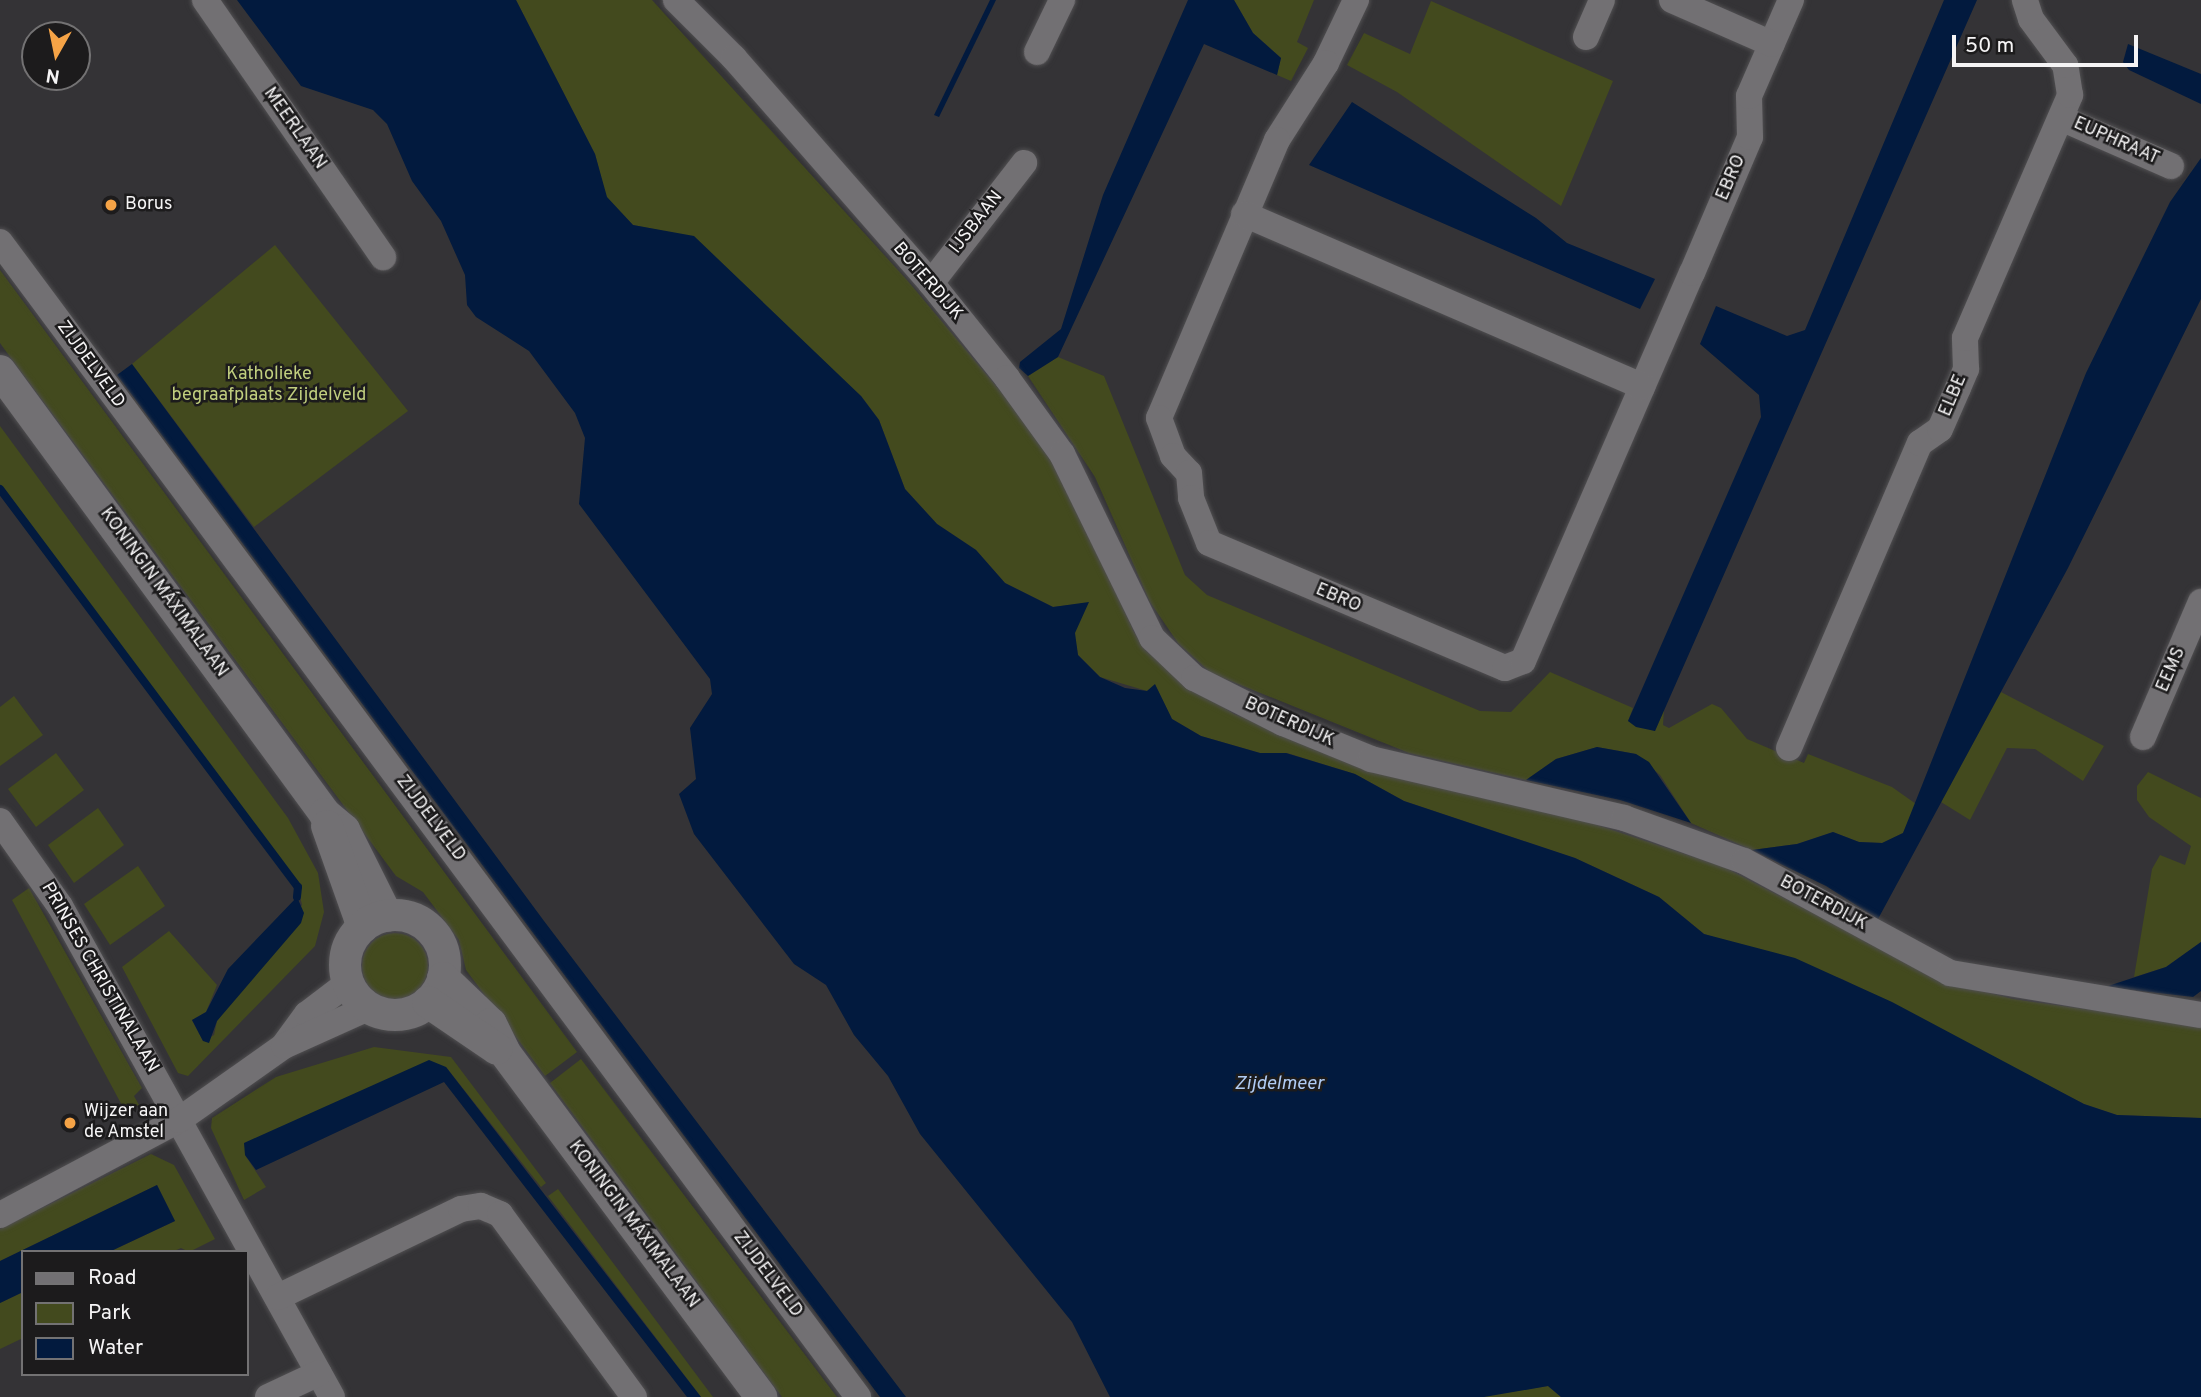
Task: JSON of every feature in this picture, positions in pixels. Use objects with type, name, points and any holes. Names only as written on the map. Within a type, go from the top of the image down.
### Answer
[{"type":"street","name":"MEERLAAN","points":[[205,0],[383,257]]},
{"type":"street","name":"BOTERDIJK","points":[[676,0],[734,58],[931,284],[1062,454],[1152,638],[1194,678],[1283,723],[1371,759],[1624,818],[1744,862],[1950,973],[2201,1014]]},
{"type":"street","points":[[1037,52],[1062,0]]},
{"type":"street","name":"EBRO","points":[[1356,0],[1326,63],[1277,141],[1159,418],[1173,456],[1189,473],[1191,498],[1209,543],[1494,666],[1516,665],[1523,661],[1750,137],[1749,96],[1791,0]]},
{"type":"street","points":[[1586,37],[1602,0]]},
{"type":"street","points":[[1672,0],[1772,44]]},
{"type":"street","name":"ELBE","points":[[1788,748],[1920,443],[1940,429],[1958,388],[1966,369],[1965,338],[2070,95],[2071,78],[2031,19],[2025,0]]},
{"type":"street","name":"EUPHRAAT","points":[[2061,118],[2171,166]]},
{"type":"street","name":"IJSBAAN","points":[[931,284],[1024,163]]},
{"type":"street","points":[[1244,214],[1642,386]]},
{"type":"street","name":"ZIJDELVELD","points":[[0,242],[858,1397]]},
{"type":"street","name":"KONINGIN MÁXIMALAAN","points":[[0,371],[326,814],[344,830],[375,922]]},
{"type":"street","name":"EEMS","points":[[2143,737],[2201,603]]},
{"type":"street","name":"PRINSES CHRISTINALAAN","points":[[0,821],[60,906],[332,1397]]},
{"type":"street","points":[[411,919],[432,932],[443,954],[436,990],[393,1015],[368,1008],[348,983],[347,952],[375,922],[411,919]]},
{"type":"street","points":[[284,1046],[307,1014],[348,983]]},
{"type":"street","name":"KONINGIN MÁXIMALAAN","points":[[436,990],[491,1024],[505,1053],[761,1397]]},
{"type":"street","points":[[0,1215],[179,1120],[284,1046],[368,1008]]},
{"type":"street","points":[[278,1297],[461,1209],[481,1206],[500,1214],[634,1397]]},
{"type":"street","points":[[268,1397],[319,1373]]},
{"type":"green space","points":[[516,0],[652,0],[907,280],[1049,449],[1134,632],[1144,649],[1180,681],[1234,714],[1304,741],[1567,815],[1724,867],[1943,981],[2013,999],[2201,1025],[2201,1118],[2117,1115],[2084,1104],[1842,979],[1704,934],[1659,897],[1575,858],[1404,801],[1355,774],[1287,753],[1260,753],[1201,736],[1172,719],[1155,685],[1147,691],[1100,677],[1078,655],[1074,633],[1088,603],[1053,607],[1005,583],[976,550],[937,524],[905,489],[879,420],[861,396],[673,233],[633,225],[606,197],[595,154]]},
{"type":"green space","points":[[1234,0],[1314,0],[1297,42],[1308,48],[1291,81],[1277,75],[1281,58],[1253,33]]},
{"type":"green space","points":[[1431,1],[1613,81],[1561,206],[1397,92],[1347,65],[1364,33],[1410,54]]},
{"type":"green space","name":"Katholieke begraafplaats Zijdelveld","points":[[275,245],[408,411],[254,527],[132,364]]},
{"type":"green space","points":[[0,270],[577,1052],[545,1076],[466,970],[459,940],[423,892],[396,876],[0,343]]},
{"type":"green space","points":[[1058,357],[1104,376],[1185,575],[1207,595],[1480,711],[1511,712],[1550,672],[1633,708],[1628,721],[1655,731],[1664,710],[1663,725],[1669,728],[1712,704],[1721,708],[1747,739],[1804,763],[1808,754],[1892,787],[1916,804],[1903,833],[1883,843],[1859,842],[1833,832],[1797,844],[1752,850],[1691,823],[1660,775],[1636,754],[1597,747],[1556,759],[1526,780],[1409,753],[1211,673],[1178,643],[1150,602],[1095,477],[1028,376]]},
{"type":"green space","points":[[0,426],[288,818],[318,873],[324,912],[315,946],[188,1076],[178,1073],[122,967],[169,931],[217,985],[206,1012],[192,1020],[203,1041],[214,1035],[217,1021],[302,905],[298,887],[0,489]]},
{"type":"green space","points":[[2001,692],[2104,746],[2083,781],[2035,749],[2007,748],[1970,820],[1941,802]]},
{"type":"green space","points":[[14,696],[43,735],[0,766],[0,707]]},
{"type":"green space","points":[[56,753],[84,790],[36,827],[8,789]]},
{"type":"green space","points":[[2148,772],[2201,798],[2201,942],[2166,967],[2134,977],[2152,869],[2160,855],[2185,865],[2191,846],[2149,817],[2137,800],[2137,786]]},
{"type":"green space","points":[[98,808],[124,845],[74,883],[48,845]]},
{"type":"green space","points":[[138,866],[165,906],[110,945],[84,904]]},
{"type":"green space","points":[[29,888],[142,1088],[134,1096],[139,1105],[125,1111],[12,900]]},
{"type":"green space","points":[[395,933],[408,936],[418,943],[425,953],[428,966],[425,979],[418,989],[408,996],[395,999],[382,996],[372,989],[365,979],[362,966],[365,953],[372,943],[382,936]]},
{"type":"green space","points":[[374,1047],[451,1057],[546,1183],[541,1187],[446,1067],[245,1155],[266,1187],[244,1200],[211,1128],[212,1118],[276,1077]]},
{"type":"green space","points":[[581,1059],[837,1397],[782,1397],[550,1083]]},
{"type":"green space","points":[[151,1154],[174,1165],[215,1239],[193,1250],[113,1250],[175,1221],[157,1185],[0,1261],[0,1229]]},
{"type":"green space","points":[[558,1189],[713,1397],[701,1397],[548,1196]]},
{"type":"green space","points":[[21,1293],[21,1339],[0,1349],[0,1303]]},
{"type":"green space","points":[[1548,1386],[1561,1397],[1484,1397],[1484,1396]]},
{"type":"water","name":"Zijdelmeer","points":[[237,0],[516,0],[595,154],[607,197],[633,225],[694,236],[861,396],[879,420],[905,489],[937,524],[976,550],[1005,583],[1053,607],[1089,602],[1075,633],[1078,655],[1100,677],[1125,688],[1147,691],[1155,684],[1172,719],[1201,736],[1260,753],[1286,753],[1355,774],[1404,801],[1575,858],[1659,897],[1704,934],[1795,958],[1892,1002],[2084,1104],[2117,1115],[2201,1118],[2201,1397],[1561,1397],[1548,1386],[1484,1397],[1110,1397],[1072,1322],[920,1134],[888,1076],[854,1035],[826,985],[794,964],[694,834],[679,794],[696,779],[690,728],[712,694],[710,679],[579,504],[585,438],[575,413],[529,351],[476,317],[467,305],[465,275],[441,221],[412,181],[387,124],[373,110],[301,86]]},
{"type":"water","points":[[990,0],[996,0],[939,117],[934,115]]},
{"type":"water","points":[[1188,0],[1234,0],[1253,33],[1281,58],[1277,75],[1204,44],[1058,357],[1028,376],[1019,368],[1020,362],[1061,329],[1103,195]]},
{"type":"water","points":[[1944,0],[1977,0],[1655,731],[1636,727],[1628,721],[1761,417],[1759,395],[1700,344],[1716,306],[1787,336],[1805,330]]},
{"type":"water","points":[[2128,44],[2201,74],[2201,104],[2129,70],[2123,62]]},
{"type":"water","points":[[1352,102],[1536,218],[1567,243],[1655,279],[1640,309],[1309,165]]},
{"type":"water","points":[[2201,158],[2201,299],[2068,568],[1878,919],[1826,886],[1752,850],[1797,844],[1833,832],[1859,842],[1882,843],[1903,833],[2086,373],[2170,202]]},
{"type":"water","points":[[132,364],[544,921],[906,1397],[880,1397],[820,1318],[117,375]]},
{"type":"water","points":[[1597,747],[1636,754],[1649,762],[1691,823],[1620,800],[1526,780],[1556,759]]},
{"type":"water","points":[[297,897],[304,913],[301,923],[217,1021],[209,1043],[203,1041],[192,1020],[206,1012],[228,969]]},
{"type":"water","points":[[2201,942],[2201,991],[2193,997],[2105,987],[2166,967]]},
{"type":"water","points":[[429,1060],[446,1067],[701,1397],[687,1397],[444,1082],[256,1170],[245,1155],[244,1143]]},
{"type":"water","points":[[157,1185],[175,1221],[113,1250],[23,1250]]},
{"type":"water","points":[[21,1251],[21,1293],[0,1303],[0,1261]]},
{"type":"waterway","points":[[0,489],[298,887],[297,897]]},
{"type":"place","name":"Borus","points":[[111,205]]},
{"type":"place","name":"Wijzer aan de Amstel","points":[[70,1123]]}]
